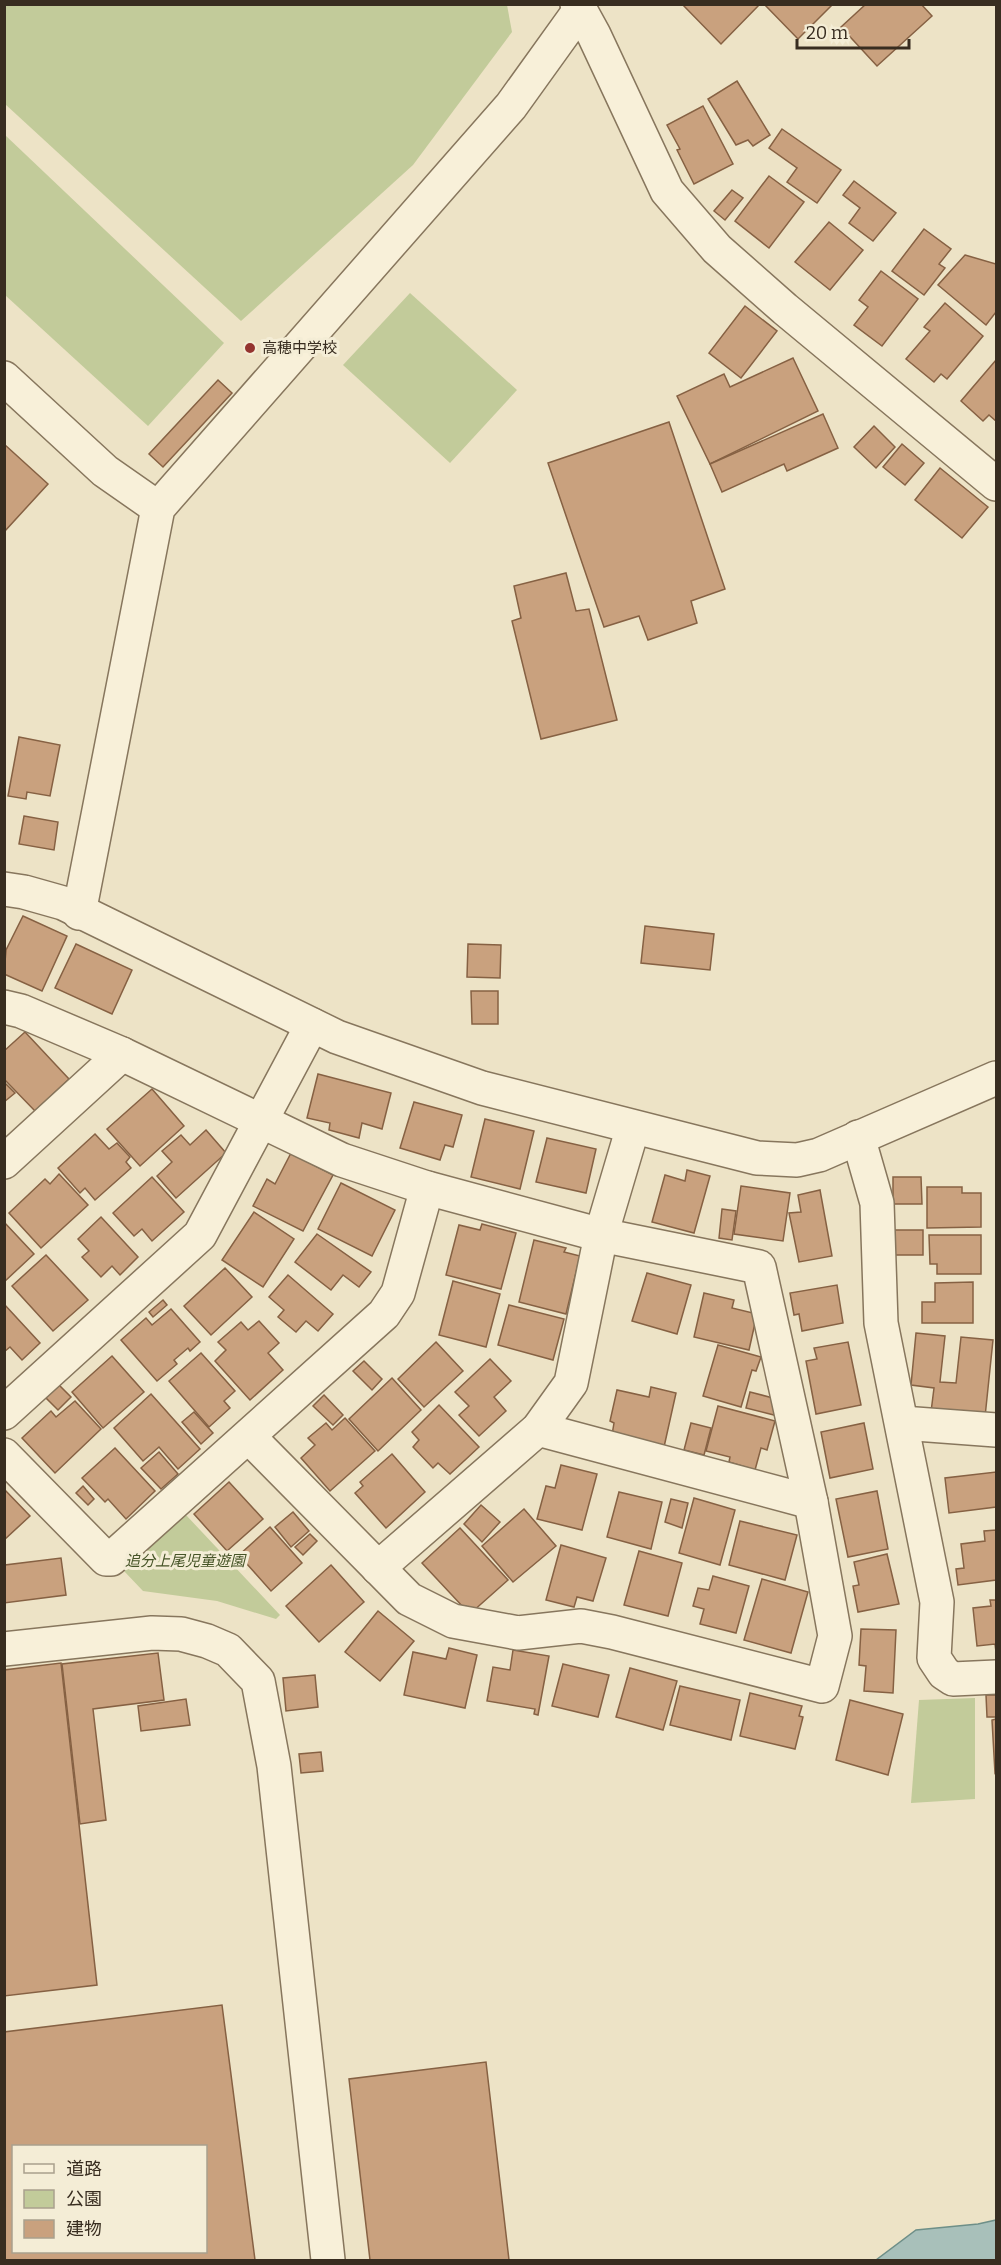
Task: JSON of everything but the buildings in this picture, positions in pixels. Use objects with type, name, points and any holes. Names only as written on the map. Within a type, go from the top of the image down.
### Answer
[{"type":"street","points":[[578,7],[667,191],[717,249],[996,484]]},
{"type":"street","points":[[79,913],[158,508],[511,106],[578,7]]},
{"type":"street","points":[[4,378],[105,471],[158,508]]},
{"type":"street","points":[[4,890],[24,892],[63,903],[79,913],[312,1025],[482,1088],[757,1158],[797,1160],[819,1155],[996,1078]]},
{"type":"street","points":[[4,1007],[21,1011],[122,1054],[342,1160],[427,1188],[601,1235],[759,1267],[811,1502],[835,1636],[822,1686],[581,1626],[518,1634],[453,1621],[409,1599],[249,1437]]},
{"type":"street","points":[[4,1413],[200,1235],[312,1025]]},
{"type":"street","points":[[4,1162],[122,1054]]},
{"type":"street","points":[[378,1568],[537,1429],[571,1383],[601,1235],[633,1127]]},
{"type":"street","points":[[858,1137],[878,1203],[881,1323],[937,1602],[934,1658],[944,1672],[953,1679],[996,1677]]},
{"type":"street","points":[[4,1455],[106,1559],[111,1559],[384,1314],[398,1293],[427,1188]]},
{"type":"street","points":[[902,1424],[996,1430]]},
{"type":"street","points":[[537,1429],[811,1502]]},
{"type":"street","points":[[4,1649],[152,1633],[181,1634],[228,1650],[258,1682],[274,1766],[328,2260]]},
{"type":"green space","points":[[4,5],[507,5],[512,32],[413,165],[241,321],[5,104]]},
{"type":"green space","points":[[5,135],[224,343],[148,426],[5,295]]},
{"type":"green space","points":[[410,293],[517,390],[450,463],[343,365]]},
{"type":"green space","name":"追分上尾児童遊園","points":[[186,1515],[280,1615],[276,1619],[217,1601],[143,1591],[124,1571]]},
{"type":"green space","points":[[975,1698],[975,1799],[911,1803],[919,1700]]},
{"type":"water","points":[[996,2220],[996,2260],[876,2260],[916,2230]]},
{"type":"place","name":"高穂中学校","points":[[250,348]]}]
